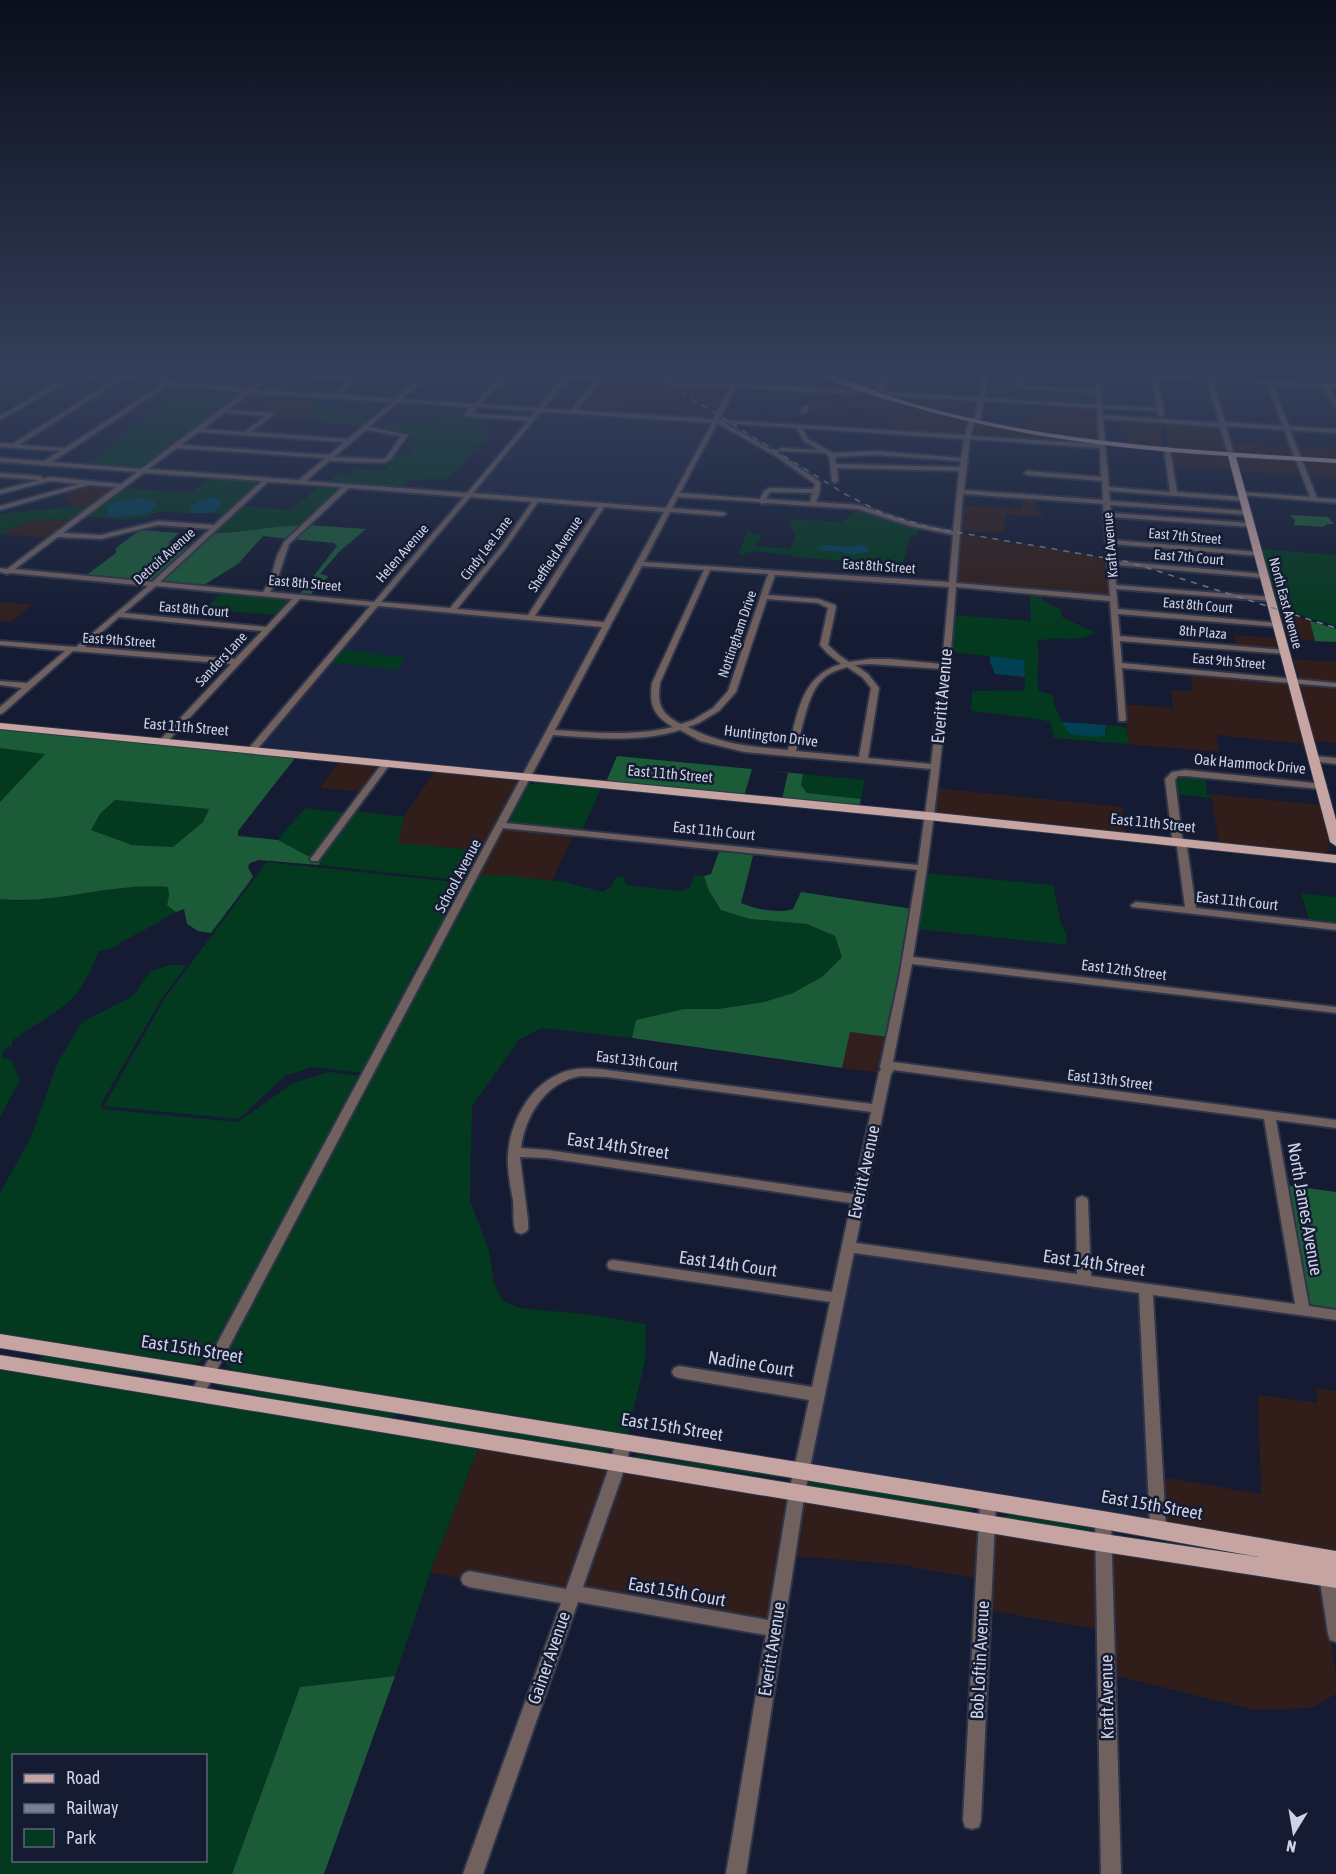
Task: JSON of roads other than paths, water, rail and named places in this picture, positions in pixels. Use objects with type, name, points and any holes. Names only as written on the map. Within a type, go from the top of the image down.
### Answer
[{"type":"main road","name":"North East Avenue","points":[[1233,458],[1336,842]]},
{"type":"main road","points":[[1291,458],[1336,461]]},
{"type":"main road","name":"East 11th Street","points":[[0,726],[928,816],[1336,859]]},
{"type":"main road","name":"East 15th Street","points":[[0,1341],[1158,1529],[1331,1568]]},
{"type":"main road","points":[[0,1362],[1180,1555],[1331,1568]]},
{"type":"main road","points":[[1136,1548],[1154,1540],[1158,1529]]},
{"type":"main road","points":[[1158,1529],[1163,1542],[1180,1555]]},
{"type":"street","points":[[46,463],[53,458]]},
{"type":"street","points":[[0,577],[4,570],[57,535],[159,458]]},
{"type":"street","points":[[302,482],[328,458]]},
{"type":"street","points":[[337,458],[384,461],[388,458]]},
{"type":"street","name":"Helen Avenue","points":[[252,750],[498,458]]},
{"type":"street","name":"School Avenue","points":[[197,1394],[696,458]]},
{"type":"street","points":[[782,458],[818,483],[812,505]]},
{"type":"street","points":[[831,458],[836,481]]},
{"type":"street","points":[[920,458],[965,464]]},
{"type":"street","name":"Everitt Avenue","points":[[736,1874],[797,1492],[878,1109],[908,960],[923,868],[966,458]]},
{"type":"street","name":"Kraft Avenue","points":[[1103,458],[1122,719]]},
{"type":"street","points":[[1168,458],[1173,494]]},
{"type":"street","points":[[1298,459],[1314,499]]},
{"type":"street","points":[[0,460],[723,514]]},
{"type":"street","points":[[832,466],[965,464]]},
{"type":"street","points":[[0,492],[50,479],[75,465]]},
{"type":"street","points":[[1027,473],[1105,479]]},
{"type":"street","points":[[0,475],[122,486]]},
{"type":"street","name":"Detroit Avenue","points":[[0,711],[155,583],[268,479]]},
{"type":"street","points":[[0,508],[34,501],[88,483]]},
{"type":"street","points":[[266,593],[276,580],[281,551],[286,543],[348,485]]},
{"type":"street","points":[[1105,489],[1336,501]]},
{"type":"street","points":[[762,502],[765,492],[769,490],[817,491]]},
{"type":"street","points":[[961,492],[1248,513]]},
{"type":"street","points":[[677,495],[859,507],[912,525],[957,534]]},
{"type":"street","name":"Cindy Lee Lane","points":[[452,611],[503,548],[537,499]]},
{"type":"street","name":"Sheffield Avenue","points":[[530,618],[603,504]]},
{"type":"street","points":[[1108,515],[1251,525]]},
{"type":"street","points":[[57,535],[101,537],[158,523],[217,527]]},
{"type":"street","name":"East 7th Street","points":[[1110,542],[1259,554]]},
{"type":"street","name":"East 7th Court","points":[[1111,563],[1265,576]]},
{"type":"street","name":"East 8th Street","points":[[641,564],[953,585],[1114,599]]},
{"type":"street","name":"Huntington Drive","points":[[708,568],[656,683],[654,697],[656,707],[678,727],[694,736],[723,745],[791,754],[935,767]]},
{"type":"street","name":"East 8th Street","points":[[4,570],[608,625]]},
{"type":"street","name":"Nottingham Drive","points":[[551,732],[619,736],[649,734],[678,727],[713,711],[732,692],[772,573]]},
{"type":"street","points":[[1113,587],[1271,599]]},
{"type":"street","name":"Sanders Lane","points":[[164,741],[299,596]]},
{"type":"street","points":[[765,597],[819,601],[832,607],[824,645],[835,657],[870,679],[875,688],[863,761]]},
{"type":"street","name":"East 8th Court","points":[[1115,612],[1278,625]]},
{"type":"street","name":"East 8th Court","points":[[117,615],[268,629]]},
{"type":"street","name":"8th Plaza","points":[[1117,638],[1286,652]]},
{"type":"street","name":"East 9th Street","points":[[0,643],[237,662]]},
{"type":"street","points":[[791,754],[813,683],[826,671],[846,664],[876,662],[945,667]]},
{"type":"street","name":"East 9th Street","points":[[1119,665],[1336,684]]},
{"type":"street","points":[[0,683],[29,686]]},
{"type":"street","points":[[1314,759],[1336,761]]},
{"type":"street","points":[[315,859],[387,763]]},
{"type":"street","name":"Oak Hammock Drive","points":[[1180,842],[1170,778],[1175,774],[1185,773],[1321,786]]},
{"type":"street","name":"East 11th Court","points":[[502,825],[923,868]]},
{"type":"street","points":[[1180,842],[1191,912]]},
{"type":"street","name":"East 11th Court","points":[[1136,905],[1336,927]]},
{"type":"street","name":"East 12th Street","points":[[908,960],[1336,1010]]},
{"type":"street","name":"East 13th Street","points":[[886,1068],[1336,1124]]},
{"type":"street","name":"East 13th Court","points":[[521,1229],[523,1211],[517,1184],[514,1152],[522,1119],[531,1103],[559,1078],[573,1073],[616,1075],[878,1109]]},
{"type":"street","name":"North James Avenue","points":[[1269,1115],[1303,1310]]},
{"type":"street","name":"East 14th Street","points":[[514,1152],[548,1154],[858,1198]]},
{"type":"street","points":[[1082,1201],[1084,1280]]},
{"type":"street","name":"East 14th Street","points":[[847,1247],[1336,1315]]},
{"type":"street","name":"East 14th Court","points":[[614,1265],[837,1298]]},
{"type":"street","points":[[1146,1289],[1158,1529]]},
{"type":"street","name":"Nadine Court","points":[[679,1372],[810,1393],[817,1397]]},
{"type":"street","name":"Gainer Avenue","points":[[473,1874],[624,1442]]},
{"type":"street","name":"Bob Loftin Avenue","points":[[972,1820],[988,1501]]},
{"type":"street","name":"Kraft Avenue","points":[[1103,1520],[1111,1874]]},
{"type":"street","points":[[1331,1568],[1336,1634]]},
{"type":"street","name":"East 15th Court","points":[[469,1579],[776,1629]]},
{"type":"railway","points":[[788,458],[845,494],[884,514],[932,528],[1129,562],[1336,628]]}]
